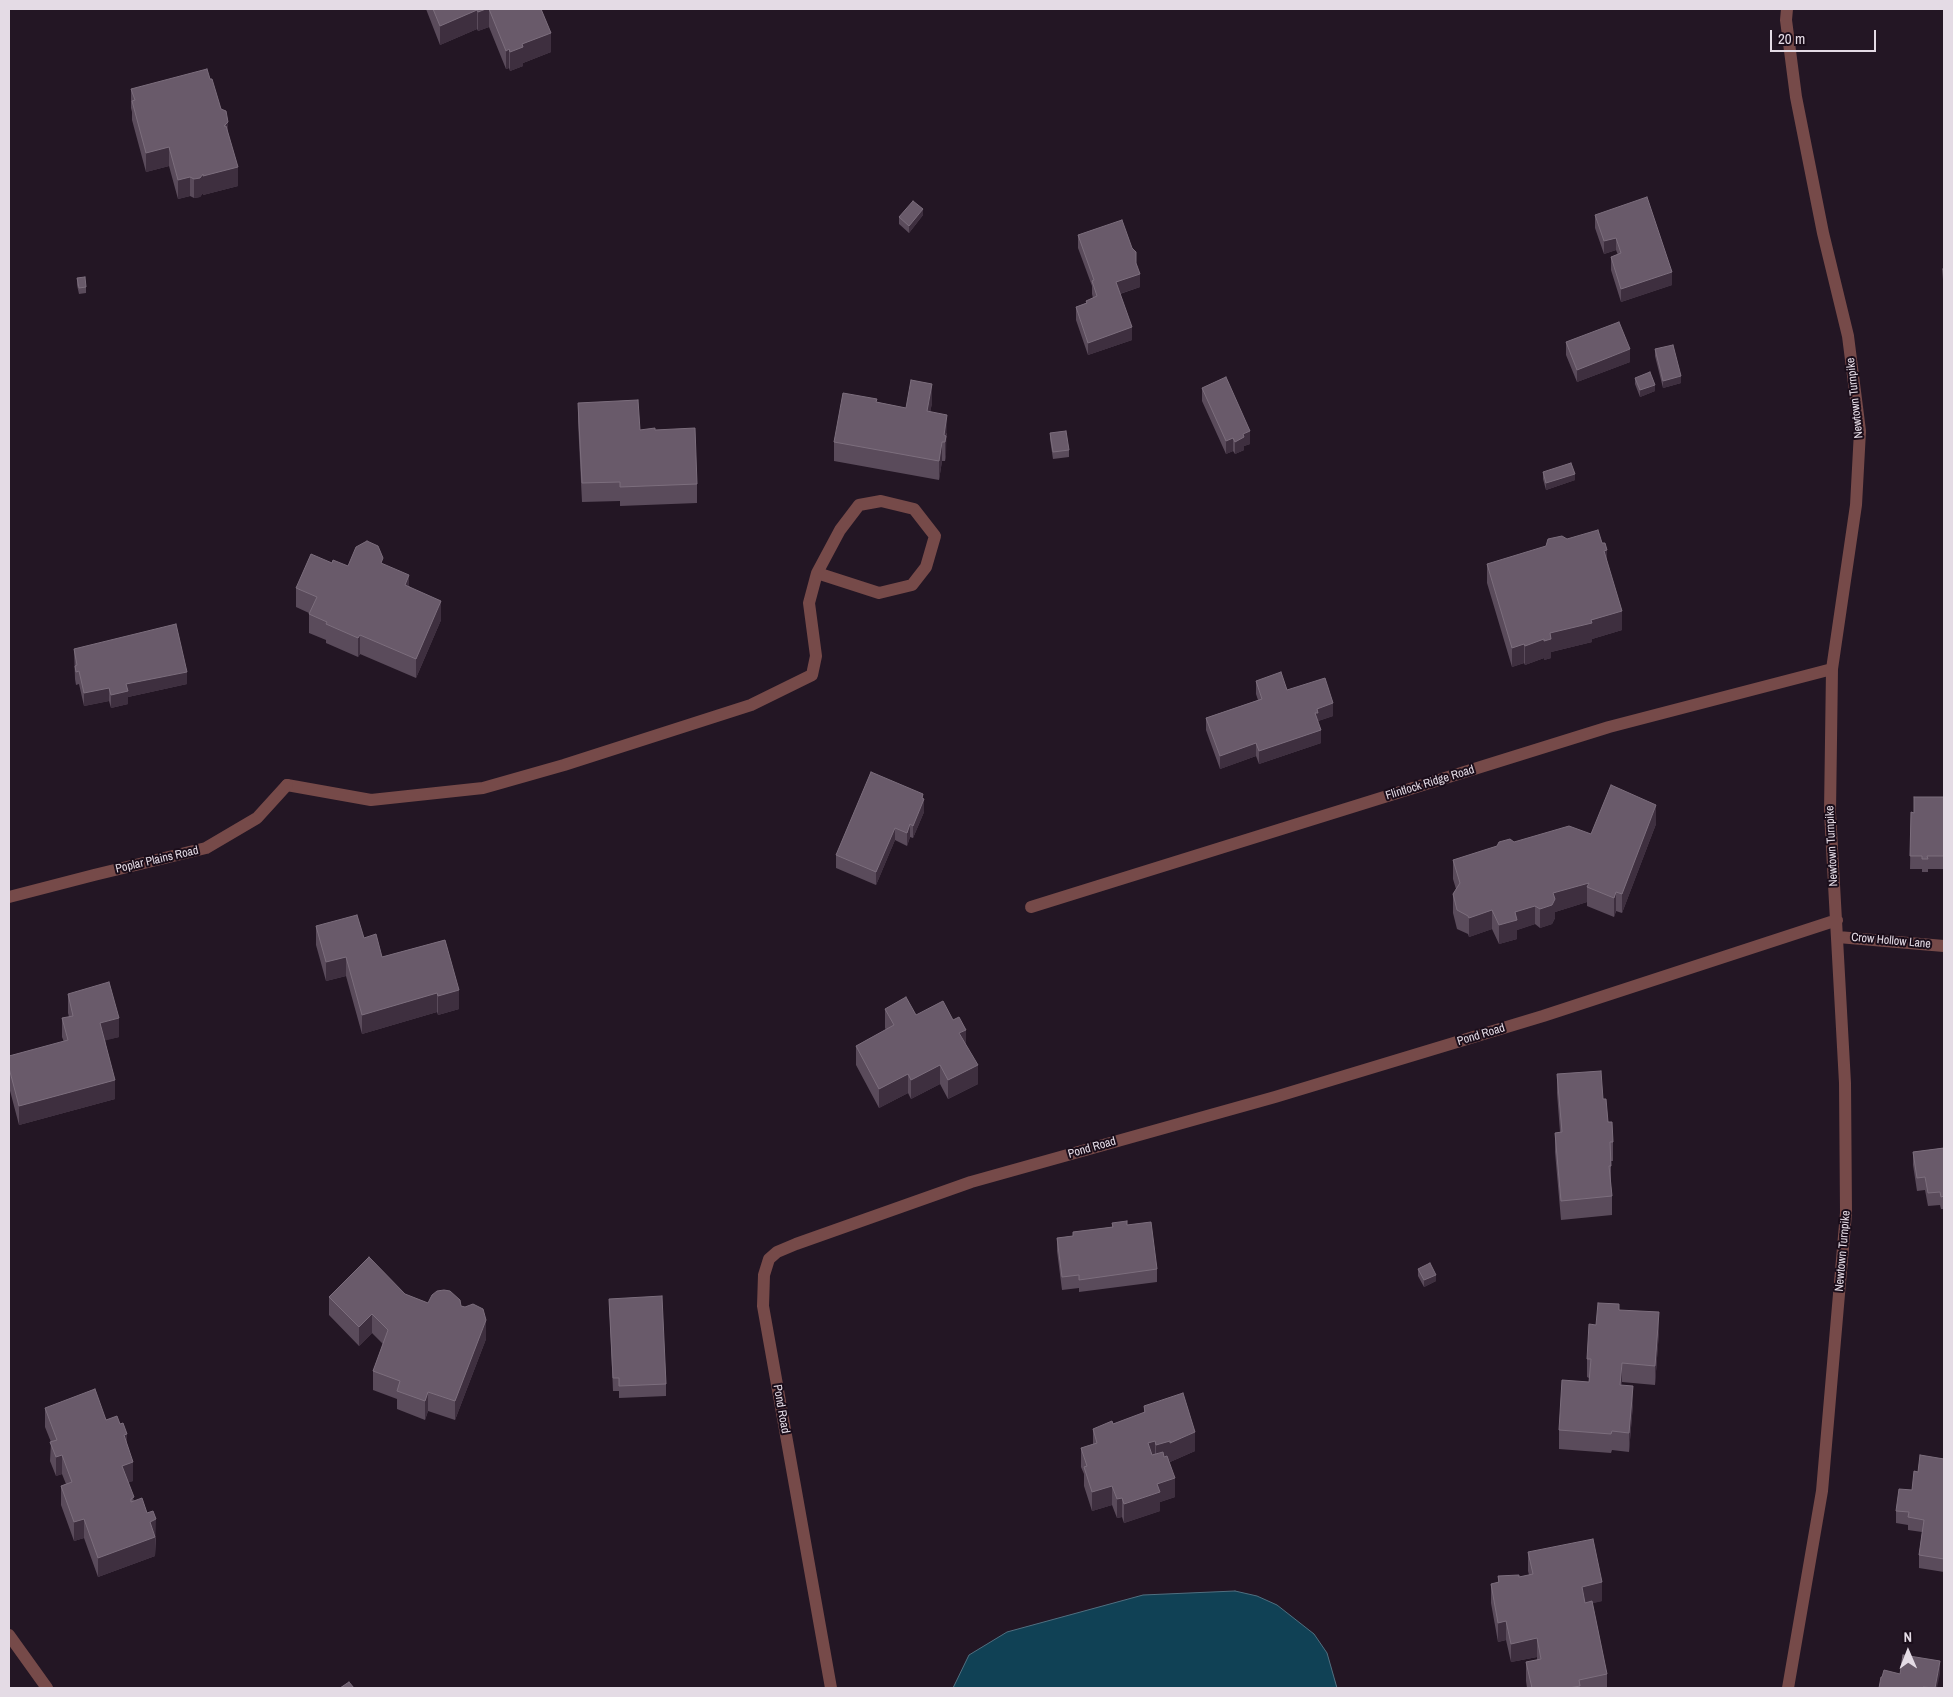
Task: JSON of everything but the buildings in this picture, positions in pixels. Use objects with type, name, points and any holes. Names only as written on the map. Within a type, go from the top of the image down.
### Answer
[{"type":"street","name":"Newtown Turnpike","points":[[1787,9],[1786,20],[1796,97],[1823,233],[1848,336],[1860,431],[1856,504],[1832,669],[1830,812],[1846,1083],[1846,1213],[1822,1491],[1788,1688]]},
{"type":"street","points":[[881,502],[914,509],[935,536],[926,568],[912,585],[879,592],[817,573],[840,530],[859,505],[881,502]]},
{"type":"street","name":"Poplar Plains Road","points":[[9,897],[94,874],[206,848],[257,818],[287,786],[371,800],[483,788],[564,765],[751,705],[812,675],[816,656],[808,603],[817,573]]},
{"type":"street","name":"Flintlock Ridge Road","points":[[1031,907],[1609,727],[1832,669]]},
{"type":"street","name":"Pond Road","points":[[831,1688],[763,1306],[764,1275],[769,1259],[778,1252],[971,1182],[1275,1097],[1524,1022],[1837,920]]},
{"type":"street","name":"Crow Hollow Lane","points":[[1838,937],[1944,946]]},
{"type":"street","points":[[9,1635],[47,1688]]},
{"type":"water","points":[[1235,1591],[1257,1596],[1277,1605],[1314,1634],[1327,1653],[1337,1688],[953,1688],[969,1655],[1007,1632],[1143,1595]]}]
